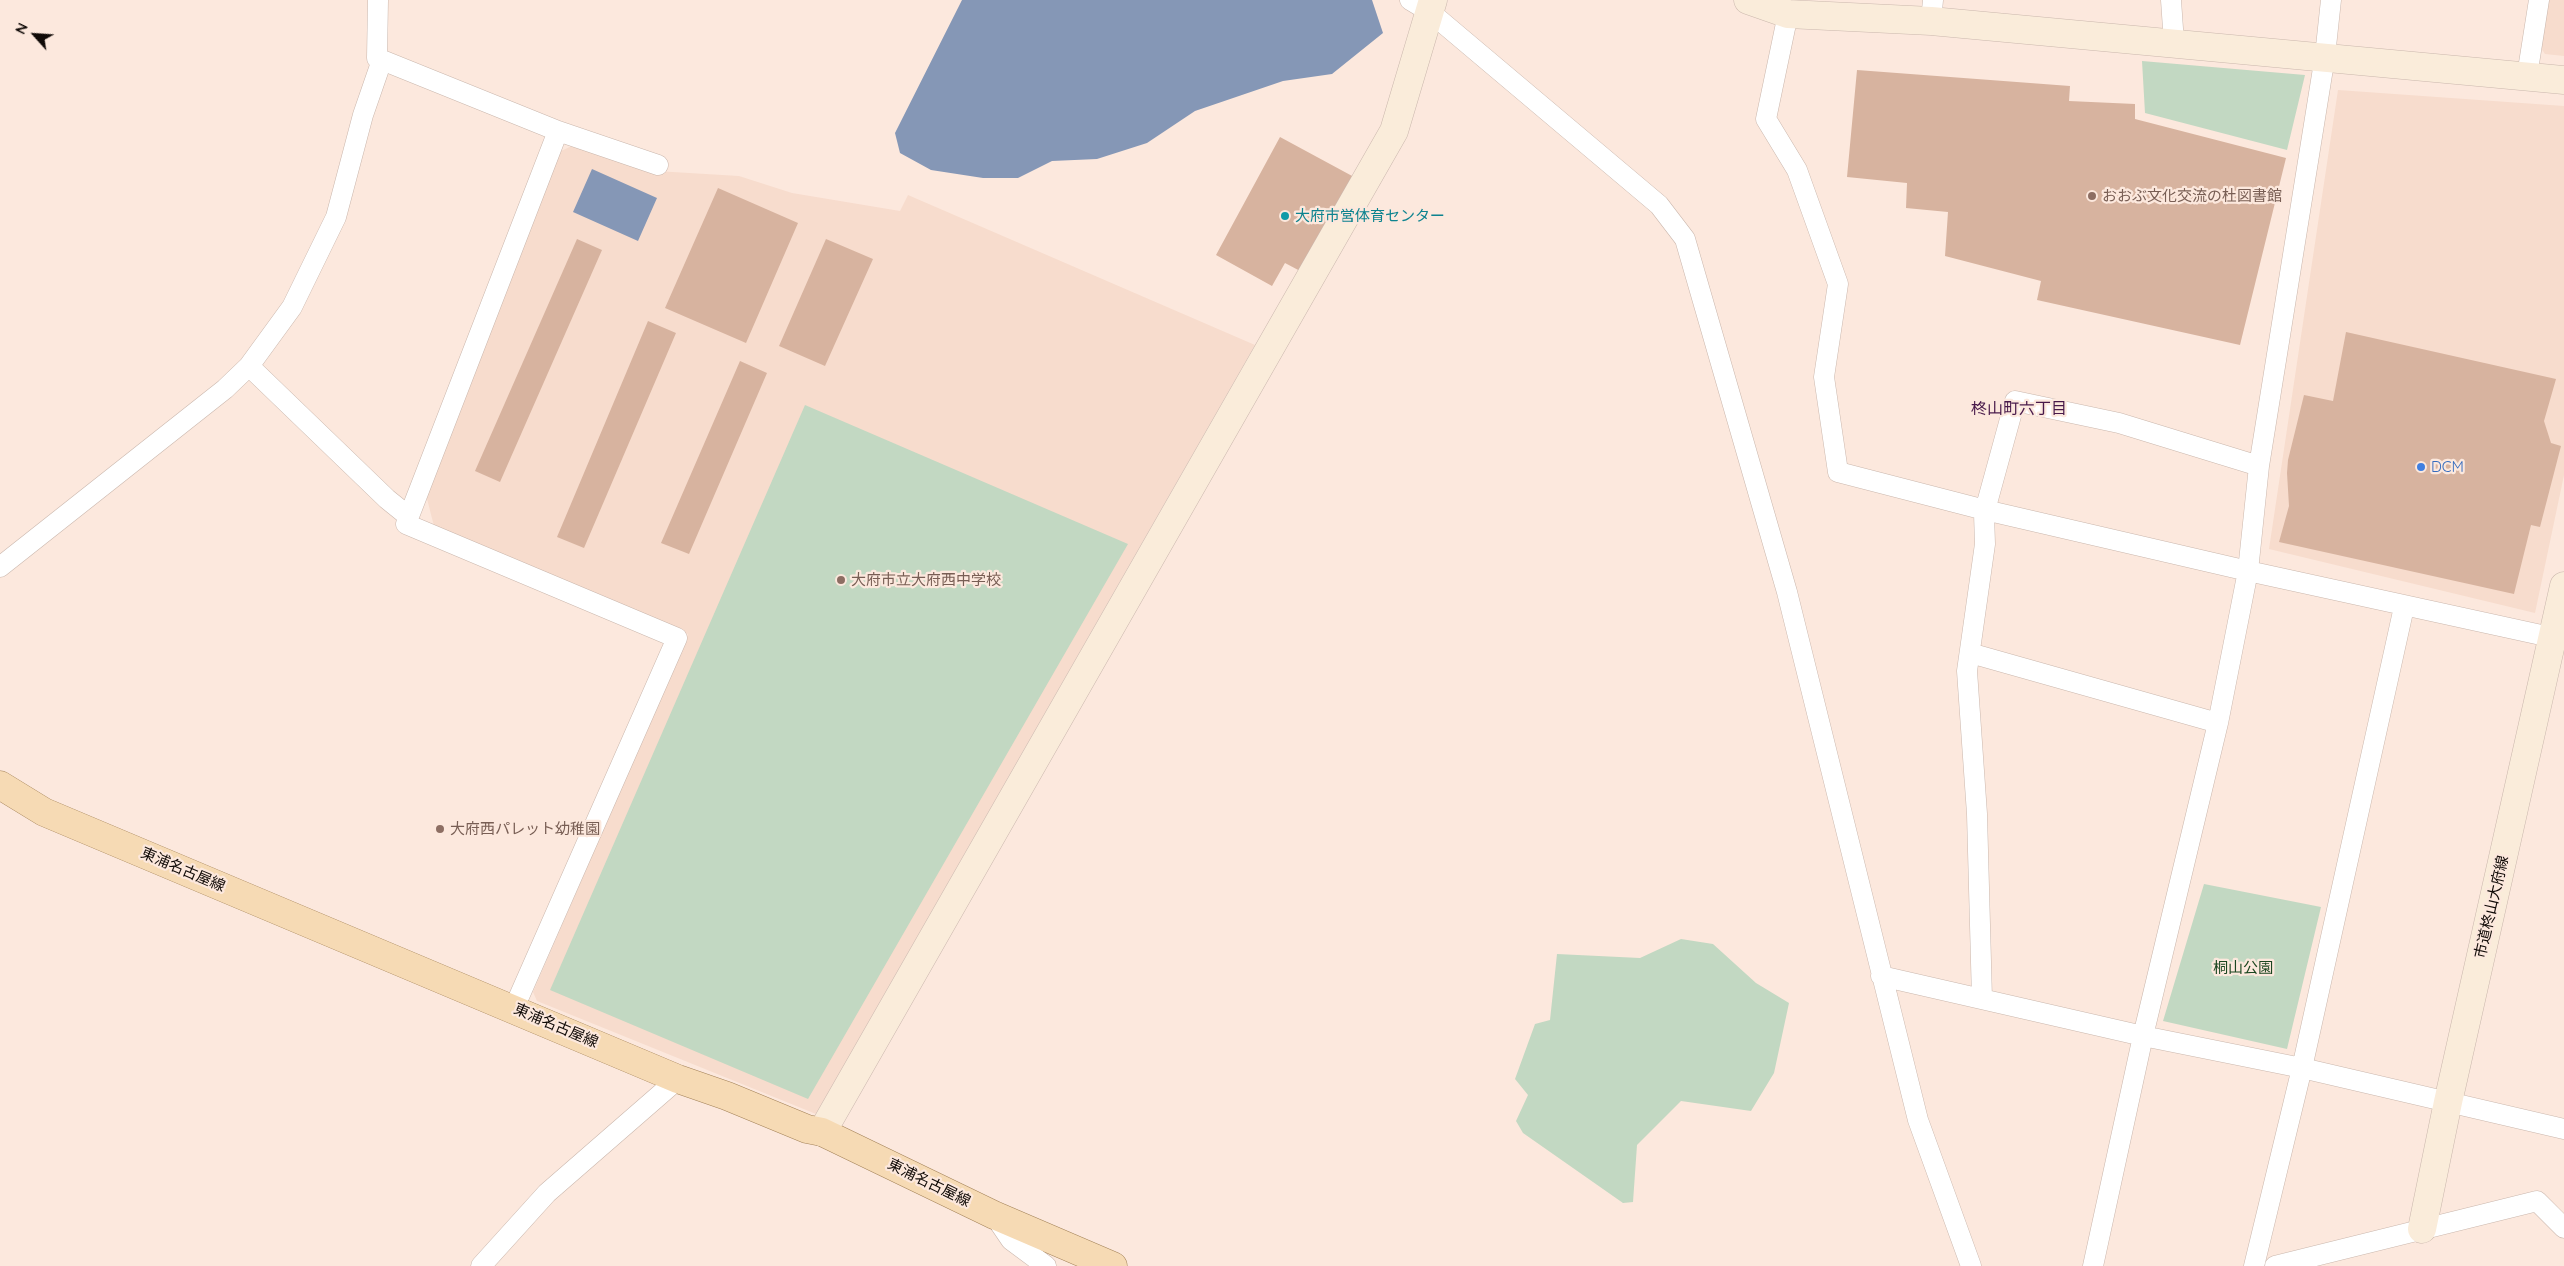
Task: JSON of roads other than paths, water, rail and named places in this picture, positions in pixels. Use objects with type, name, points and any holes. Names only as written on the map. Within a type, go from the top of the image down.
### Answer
[{"type":"main road","name":"東浦名古屋線","points":[[0,785],[44,812],[514,1008],[678,1079],[727,1096],[807,1129],[822,1132],[994,1215],[1113,1266]]},
{"type":"street","points":[[378,0],[376,58],[558,131],[658,165]]},
{"type":"street","points":[[1748,0],[1788,14],[1932,10],[2174,43],[2564,80]]},
{"type":"street","points":[[2171,0],[2174,43]]},
{"type":"street","points":[[2093,1266],[2143,1036],[2218,723],[2248,571],[2259,466],[2325,56],[2331,0]]},
{"type":"street","points":[[2527,76],[2539,0]]},
{"type":"street","points":[[822,1132],[1394,131],[1424,4],[1659,205],[1686,239],[1787,592],[1918,1120],[1971,1266]]},
{"type":"street","points":[[1788,14],[1766,119],[1797,170],[1838,284],[1824,377],[1838,472],[1985,510],[2404,607],[2558,639]]},
{"type":"street","points":[[0,567],[225,389],[249,366],[292,307],[336,217],[363,115],[382,60]]},
{"type":"street","points":[[514,1008],[677,638],[406,524],[558,131]]},
{"type":"street","points":[[249,366],[387,499],[408,516]]},
{"type":"street","points":[[1982,999],[1977,814],[1967,671],[1985,544],[1985,510],[2015,401],[2119,423],[2259,466]]},
{"type":"street","name":"市道柊山大府線","points":[[2422,1229],[2448,1102],[2558,639],[2564,586]]},
{"type":"street","points":[[2254,1266],[2302,1068],[2404,607]]},
{"type":"street","points":[[1970,654],[2218,723]]},
{"type":"street","points":[[1881,976],[2143,1036],[2302,1068],[2564,1129]]},
{"type":"street","points":[[481,1266],[547,1192],[678,1079]]},
{"type":"street","points":[[2275,1266],[2537,1201],[2564,1228]]},
{"type":"street","points":[[994,1215],[1011,1240],[1046,1266]]},
{"type":"water","points":[[962,0],[1372,0],[1383,33],[1332,74],[1283,81],[1195,111],[1147,143],[1097,159],[1052,161],[1018,178],[983,178],[931,170],[900,153],[895,133]]},
{"type":"water","points":[[592,169],[657,198],[638,241],[573,212]]},
{"type":"place","name":"おおぶ文化交流の杜図書館","points":[[2092,196]]},
{"type":"place","name":"大府市営体育センター","points":[[1285,216]]},
{"type":"place","name":"DCM","points":[[2421,467]]},
{"type":"place","name":"大府市立大府西中学校","points":[[841,580]]},
{"type":"place","name":"大府西パレット幼稚園","points":[[440,829]]},
{"type":"district","name":"柊山町六丁目","points":[[2019,409]]},
{"type":"park label","name":"桐山公園","points":[[2243,968]]}]
